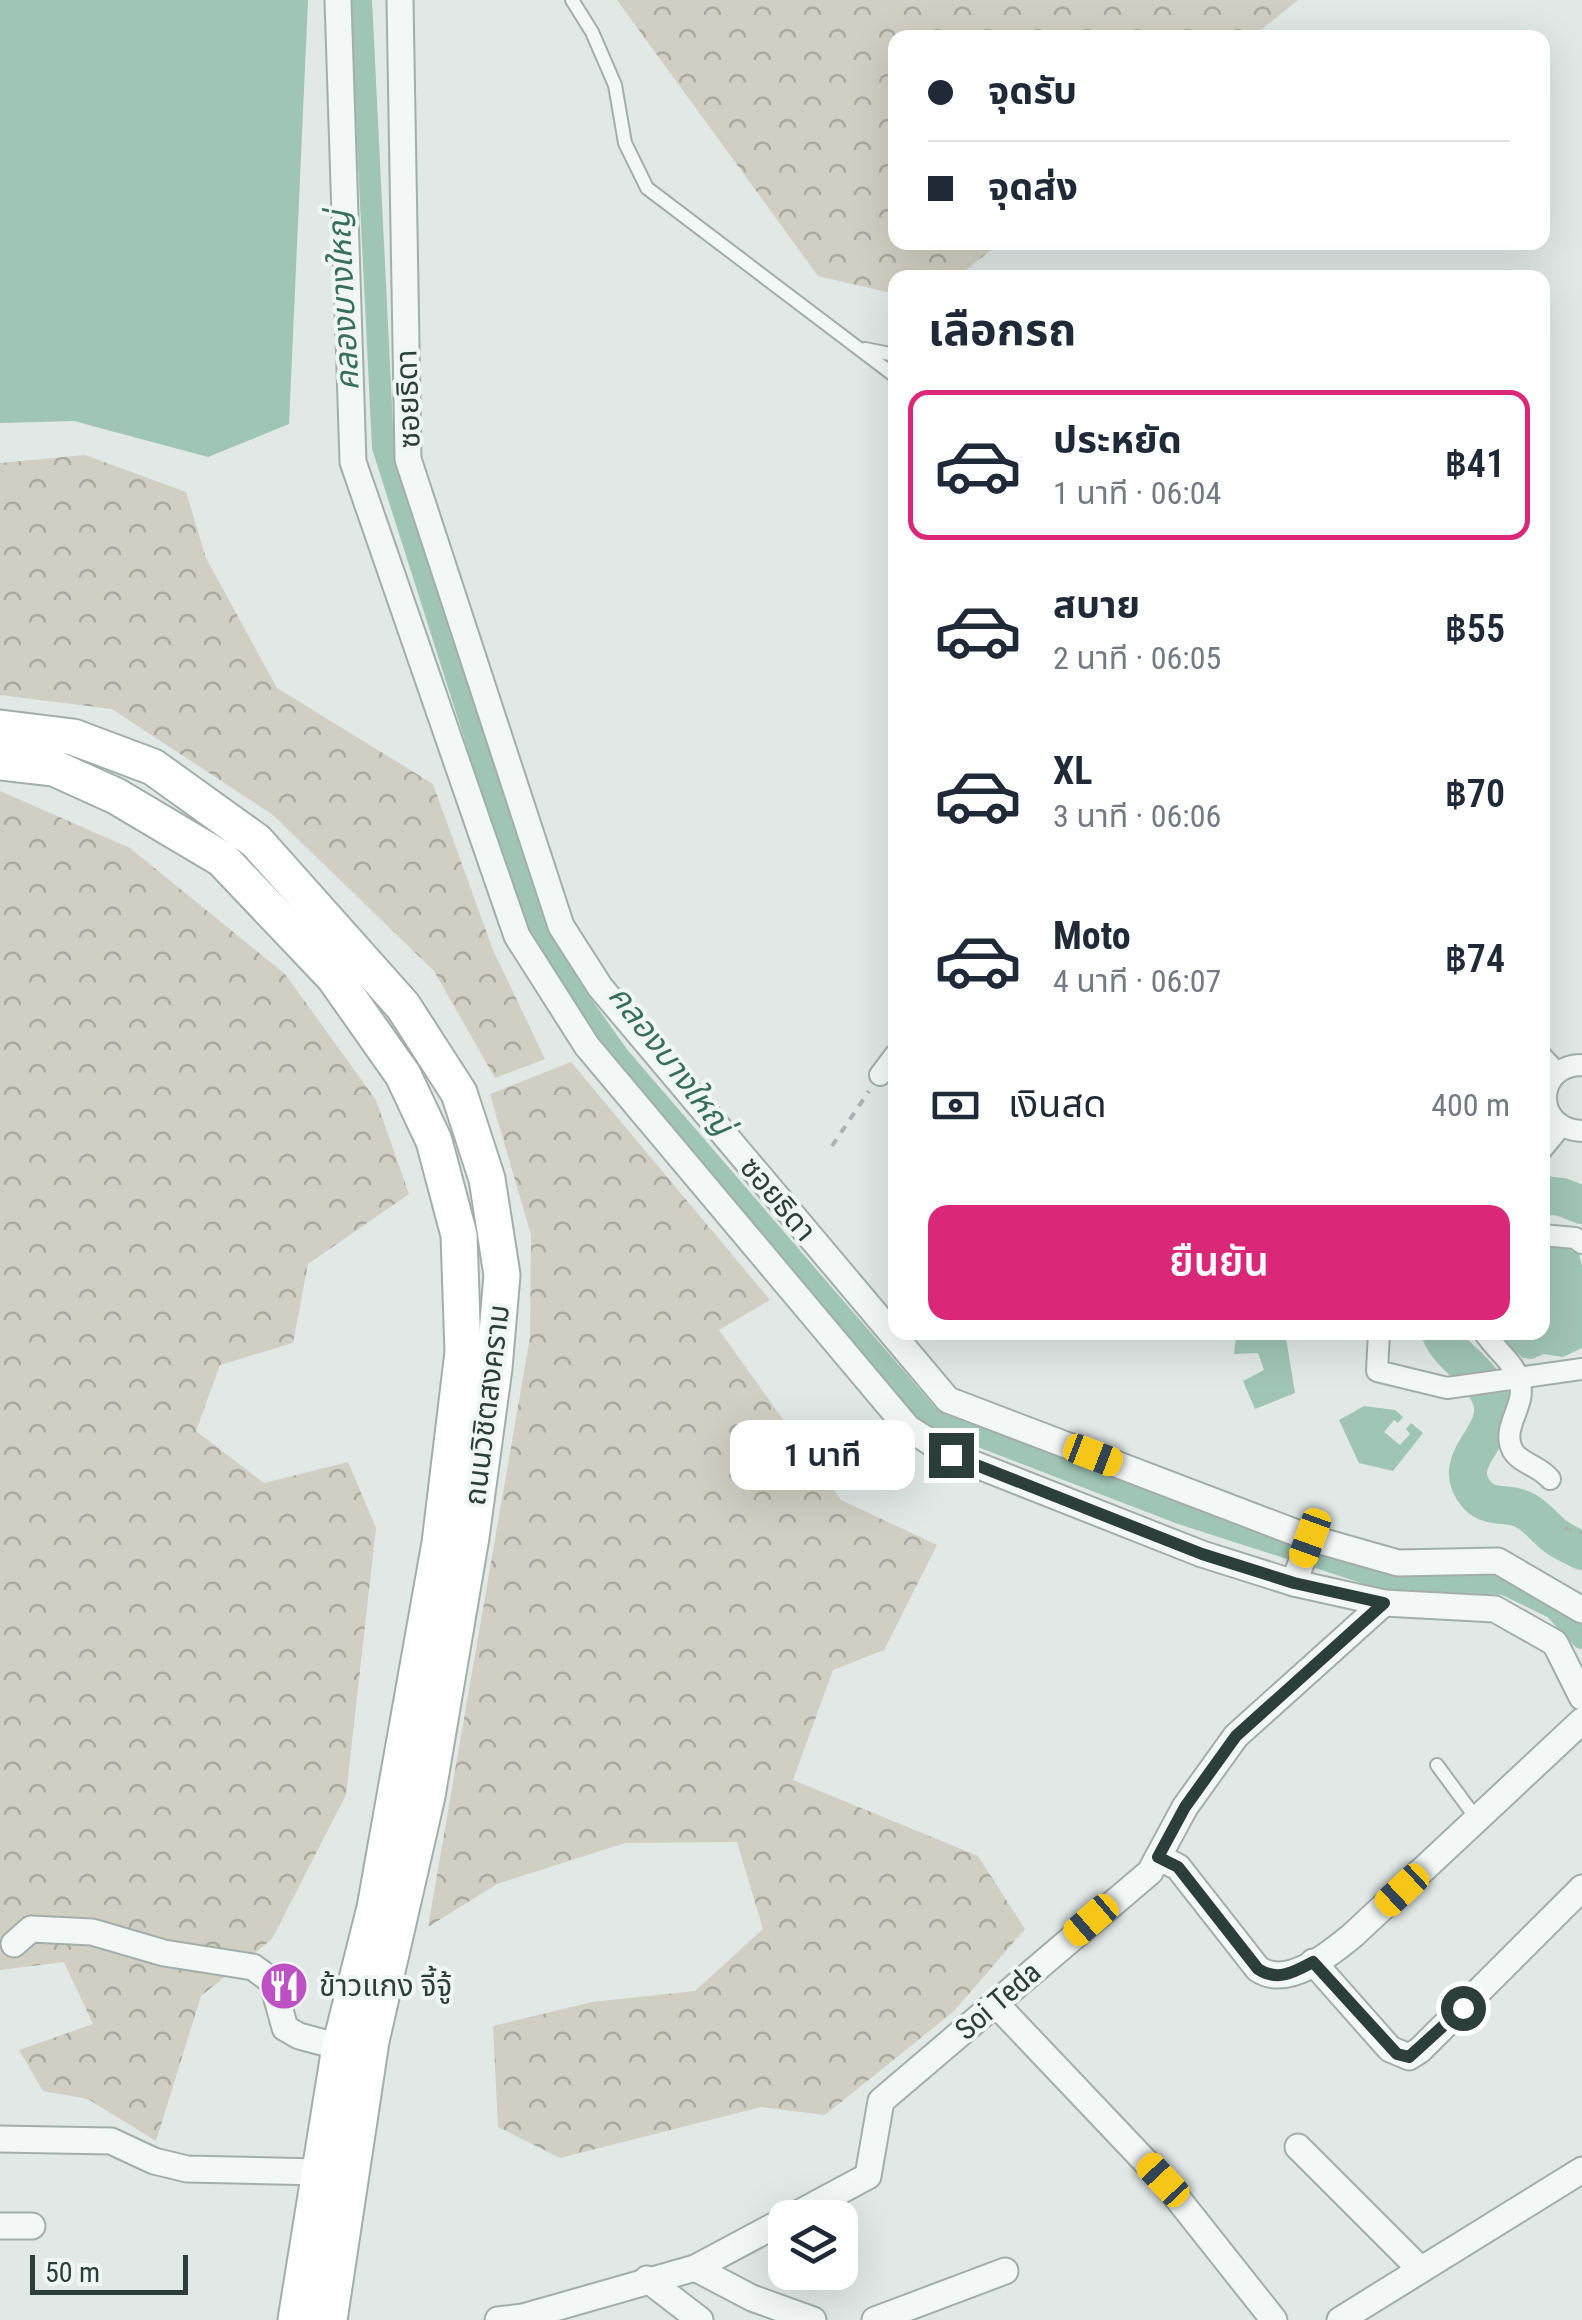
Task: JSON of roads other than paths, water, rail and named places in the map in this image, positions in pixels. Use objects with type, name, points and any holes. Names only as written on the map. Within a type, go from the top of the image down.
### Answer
[{"type":"main road","name":"ถนนวิชิตสงคราม","points":[[0,728],[73,737],[154,767],[256,841],[404,1006],[458,1093],[487,1179],[502,1275],[471,1537],[428,1796],[371,2041],[329,2320]]},
{"type":"main road","name":"ถนนวิชิตสงคราม","points":[[0,762],[54,768],[116,796],[222,859],[334,977],[403,1075],[434,1141],[460,1235],[464,1352],[440,1542],[376,1908],[340,2048],[296,2320]]},
{"type":"street","points":[[338,0],[353,462],[516,936],[587,1046],[908,1428],[951,1455],[1202,1554],[1294,1583],[1384,1603],[1495,1610],[1556,1642],[1582,1698]]},
{"type":"street","name":"ซอยธิดา","points":[[400,0],[408,459],[561,926],[600,987],[888,1329]]},
{"type":"street","points":[[880,1075],[888,1064]]},
{"type":"street","points":[[1550,1065],[1582,1065]]},
{"type":"street","points":[[1550,1236],[1575,1238],[1582,1243]]},
{"type":"street","name":"ซอยธิดา","points":[[897,1340],[948,1400],[1310,1538],[1398,1563],[1498,1561],[1582,1610]]},
{"type":"street","points":[[1378,1340],[1376,1371],[1446,1388],[1582,1369]]},
{"type":"street","points":[[1491,1340],[1508,1359],[1522,1397],[1512,1421],[1510,1445],[1515,1455],[1550,1479]]},
{"type":"street","points":[[1294,1583],[1310,1538]]},
{"type":"street","name":"Soi Teda","points":[[823,2200],[868,2176],[880,2101],[1150,1872],[1185,1807],[1236,1736],[1384,1603]]},
{"type":"street","points":[[1158,1857],[1178,1867],[1264,1973],[1284,1976],[1313,1962],[1365,1924],[1582,1721]]},
{"type":"street","points":[[1313,1962],[1390,2049],[1409,2057],[1582,1888]]},
{"type":"street","points":[[14,1944],[31,1928],[69,1929],[187,1958],[253,1966],[272,1981],[285,2028],[340,2048]]},
{"type":"street","points":[[996,2004],[1163,2180],[1274,2320]]},
{"type":"street","points":[[0,2139],[110,2141],[154,2161],[187,2170],[320,2172]]},
{"type":"street","points":[[1298,2148],[1420,2269]]},
{"type":"street","points":[[1340,2320],[1582,2170]]},
{"type":"street","points":[[0,2226],[32,2226]]},
{"type":"street","name":"Soi Teda","points":[[498,2320],[522,2317],[695,2268],[768,2229]]},
{"type":"street","points":[[695,2268],[752,2298],[814,2320]]},
{"type":"street","points":[[875,2320],[1005,2271]]},
{"type":"street","points":[[647,2279],[700,2320]]},
{"type":"lane","points":[[572,0],[592,32],[615,84],[625,143],[647,188],[888,371]]},
{"type":"lane","points":[[858,348],[888,354]]},
{"type":"lane","points":[[1437,1765],[1476,1818]]},
{"type":"waterway","name":"คลองบางใหญ่","points":[[361,0],[383,447],[537,931],[577,998],[619,1057],[928,1416],[1180,1513],[1385,1579],[1505,1584],[1554,1608],[1582,1638]]},
{"type":"waterway","points":[[1550,1196],[1582,1205]]},
{"type":"waterway","points":[[1444,1340],[1480,1379],[1491,1398],[1490,1424],[1468,1470],[1469,1482],[1477,1495],[1488,1502],[1526,1511],[1555,1536],[1582,1551]]},
{"type":"place","name":"ข้าวแกง จี้จู้","points":[[284,1986]]}]
